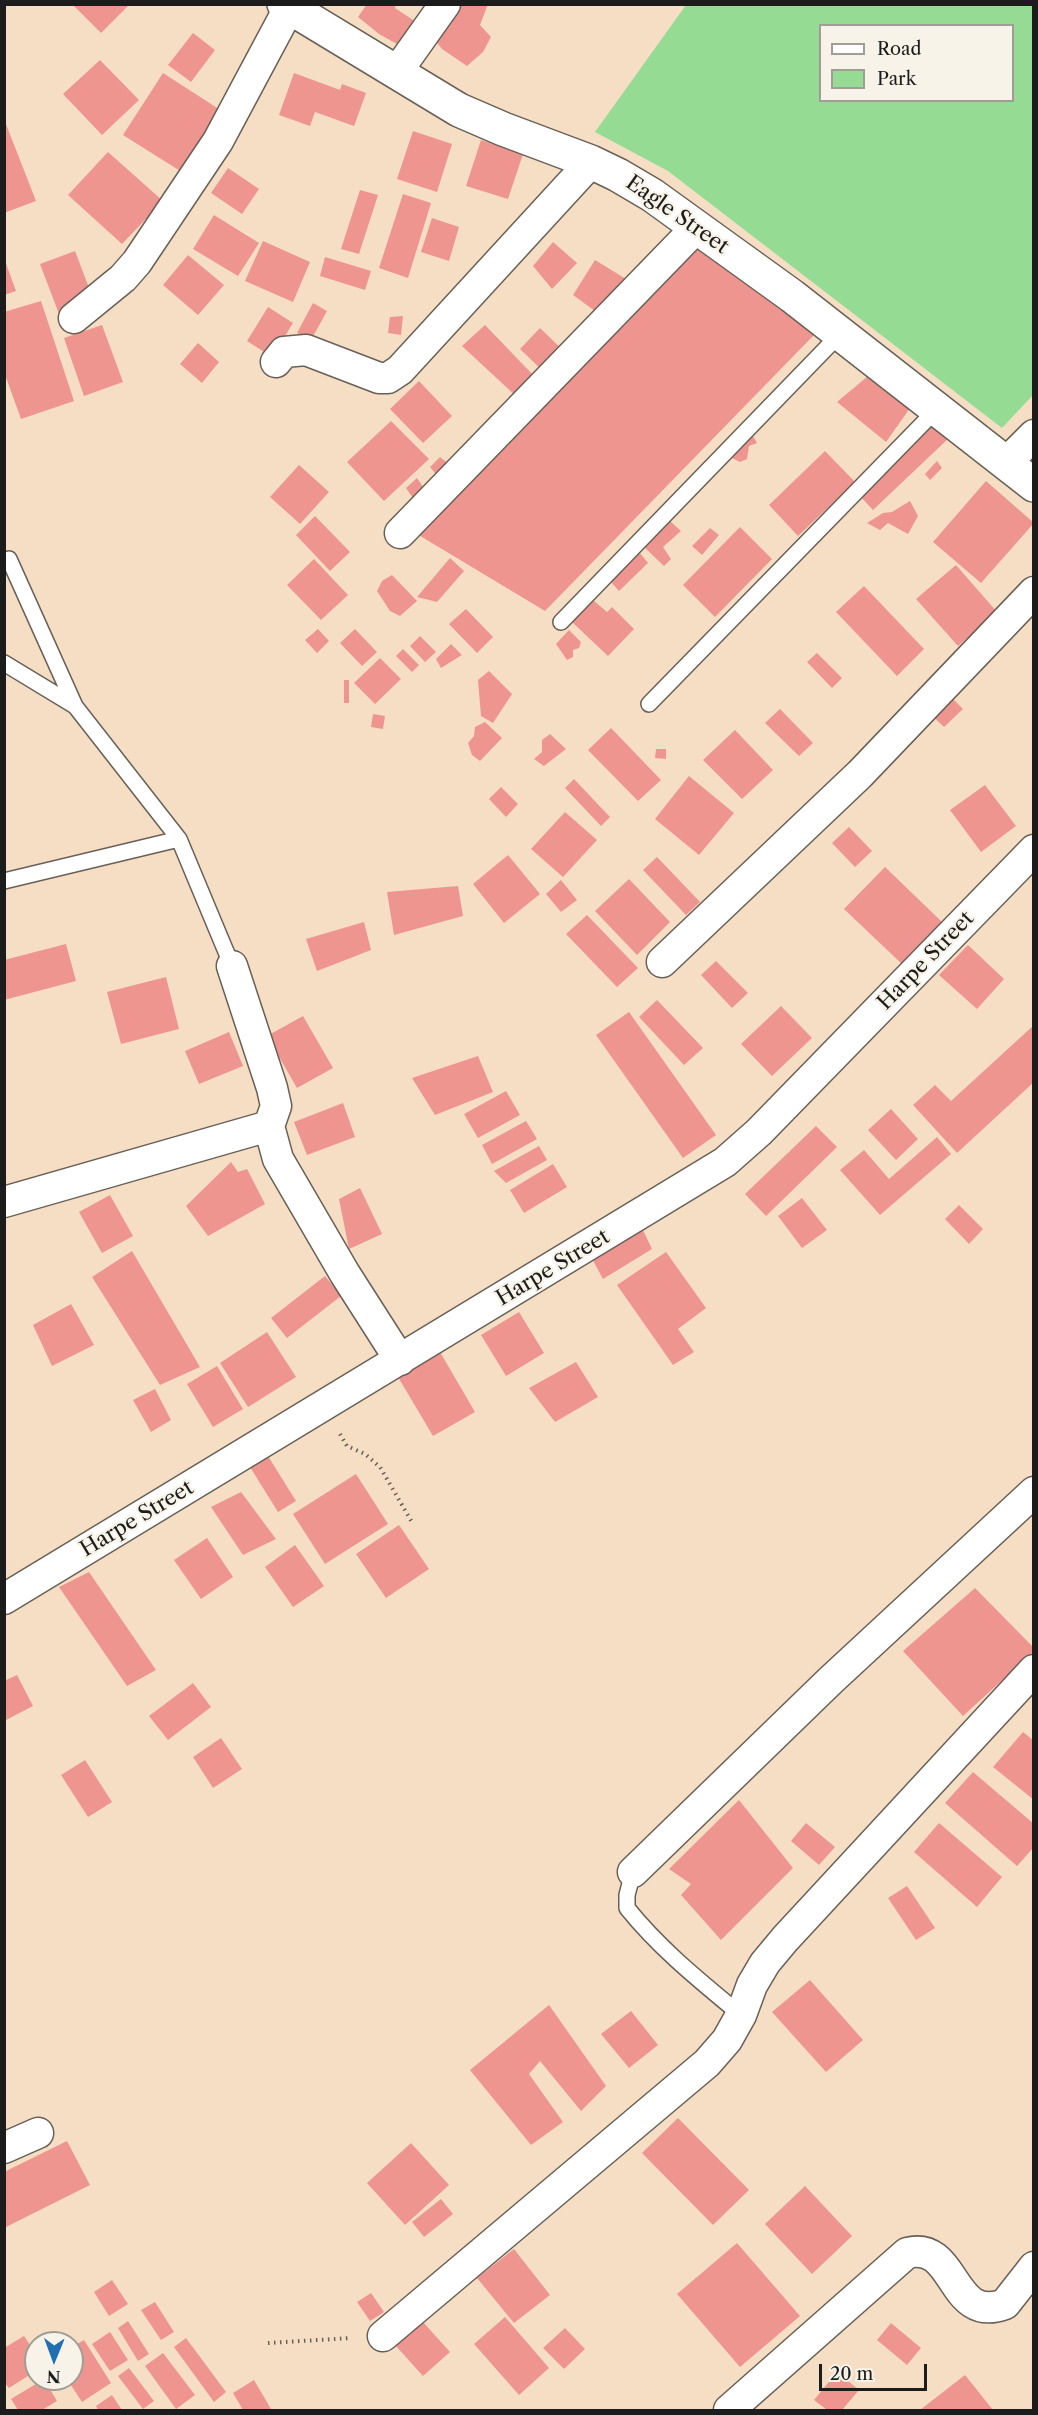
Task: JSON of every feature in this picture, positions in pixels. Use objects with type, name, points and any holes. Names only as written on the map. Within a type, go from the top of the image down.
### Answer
[{"type":"street","points":[[396,73],[445,4]]},
{"type":"street","points":[[74,318],[123,278],[137,262],[218,141],[286,6]]},
{"type":"street","name":"Eagle Street","points":[[286,6],[459,110],[591,162],[652,195],[792,296],[1034,485]]},
{"type":"street","points":[[276,362],[284,352],[306,350],[379,378],[388,378],[400,370],[591,162]]},
{"type":"street","points":[[400,533],[696,228]]},
{"type":"street","points":[[1006,463],[1034,435]]},
{"type":"street","points":[[662,962],[860,774],[1034,592]]},
{"type":"street","name":"Harpe Street","points":[[4,1599],[725,1162],[759,1132],[1034,850]]},
{"type":"street","points":[[232,966],[272,1088],[276,1106],[269,1126],[278,1159],[345,1274],[400,1360]]},
{"type":"street","points":[[4,1202],[269,1126]]},
{"type":"street","points":[[633,1872],[831,1680],[1034,1492]]},
{"type":"street","points":[[383,2336],[707,2063],[726,2040],[765,1963],[1034,1670]]},
{"type":"street","points":[[4,2148],[38,2133]]},
{"type":"street","points":[[729,2410],[906,2253],[917,2250],[935,2257],[975,2306],[985,2308],[1005,2304],[1034,2267]]},
{"type":"lane","points":[[561,622],[840,334]]},
{"type":"lane","points":[[649,705],[936,410]]},
{"type":"lane","points":[[9,559],[75,706],[179,839],[232,966]]},
{"type":"lane","points":[[4,663],[75,706]]},
{"type":"lane","points":[[4,881],[179,839]]},
{"type":"lane","points":[[633,1872],[627,1895],[627,1908],[649,1936],[741,2014]]},
{"type":"path","points":[[324,1405],[347,1446],[364,1454],[380,1467],[413,1524]]},
{"type":"path","points":[[268,2343],[383,2336]]},
{"type":"green space","points":[[686,5],[1033,5],[1033,395],[1002,428],[668,171],[595,132]]},
{"type":"building","points":[[72,4],[130,4],[101,33]]},
{"type":"building","points":[[367,4],[396,4],[395,8],[422,26],[406,49],[379,34],[358,17]]},
{"type":"building","points":[[451,4],[488,4],[480,25],[491,37],[483,52],[467,66],[442,49],[431,35]]},
{"type":"building","points":[[193,33],[215,50],[191,82],[168,65]]},
{"type":"building","points":[[100,60],[139,100],[102,135],[63,94]]},
{"type":"building","points":[[163,73],[225,113],[185,174],[123,135]]},
{"type":"building","points":[[294,73],[340,90],[342,84],[366,93],[354,126],[315,112],[310,126],[279,115]]},
{"type":"building","points":[[4,119],[36,201],[4,213]]},
{"type":"building","points":[[413,131],[452,144],[437,192],[397,179]]},
{"type":"building","points":[[481,140],[523,154],[508,199],[466,186]]},
{"type":"building","points":[[108,152],[163,201],[122,244],[68,195]]},
{"type":"building","points":[[228,168],[259,189],[242,214],[211,193]]},
{"type":"building","points":[[360,190],[378,195],[359,254],[341,249]]},
{"type":"building","points":[[403,194],[431,203],[408,278],[379,268]]},
{"type":"building","points":[[214,215],[259,243],[238,276],[193,249]]},
{"type":"building","points":[[432,218],[459,227],[449,261],[421,252]]},
{"type":"building","points":[[263,241],[310,262],[293,302],[245,281]]},
{"type":"building","points":[[553,242],[577,263],[552,289],[533,266]]},
{"type":"building","points":[[691,242],[814,335],[545,611],[417,534]]},
{"type":"building","points":[[75,251],[94,301],[59,314],[40,264]]},
{"type":"building","points":[[188,255],[224,285],[198,315],[163,285]]},
{"type":"building","points":[[325,257],[371,271],[365,290],[320,276]]},
{"type":"building","points":[[4,258],[16,291],[4,295]]},
{"type":"building","points":[[595,260],[626,279],[599,314],[573,295]]},
{"type":"building","points":[[41,301],[74,401],[21,419],[4,372],[4,312]]},
{"type":"building","points":[[313,303],[327,311],[311,340],[297,333]]},
{"type":"building","points":[[268,307],[293,323],[272,357],[247,341]]},
{"type":"building","points":[[403,316],[401,335],[388,333],[390,317]]},
{"type":"building","points":[[102,325],[123,382],[84,396],[64,338]]},
{"type":"building","points":[[485,325],[535,377],[518,398],[462,346]]},
{"type":"building","points":[[540,328],[566,353],[546,374],[520,349]]},
{"type":"building","points":[[198,343],[219,362],[202,383],[180,364]]},
{"type":"building","points":[[868,376],[915,401],[886,442],[837,402]]},
{"type":"building","points":[[419,381],[452,416],[423,443],[390,409]]},
{"type":"building","points":[[391,421],[429,459],[384,501],[347,462]]},
{"type":"building","points":[[936,422],[950,437],[873,510],[859,495]]},
{"type":"building","points":[[749,434],[757,443],[749,446],[747,459],[740,462],[732,458],[732,452]]},
{"type":"building","points":[[825,451],[855,482],[798,536],[769,505]]},
{"type":"building","points":[[440,457],[450,465],[439,478],[430,467]]},
{"type":"building","points":[[937,461],[942,468],[930,480],[925,474]]},
{"type":"building","points":[[299,465],[329,492],[300,524],[270,497]]},
{"type":"building","points":[[417,478],[427,493],[415,501],[406,488]]},
{"type":"building","points":[[986,481],[1034,523],[981,583],[933,542]]},
{"type":"building","points":[[910,501],[918,516],[908,534],[888,523],[880,530],[867,523],[883,513],[892,512]]},
{"type":"building","points":[[315,516],[350,552],[330,571],[296,535]]},
{"type":"building","points":[[668,519],[681,531],[663,547],[671,559],[664,566],[644,547]]},
{"type":"building","points":[[740,527],[772,559],[715,617],[683,585]]},
{"type":"building","points":[[710,528],[719,535],[702,555],[692,546]]},
{"type":"building","points":[[640,553],[648,563],[619,591],[611,582]]},
{"type":"building","points":[[450,558],[464,571],[437,602],[417,597]]},
{"type":"building","points":[[314,559],[348,595],[321,620],[287,585]]},
{"type":"building","points":[[956,565],[997,612],[958,646],[916,599]]},
{"type":"building","points":[[392,575],[417,601],[400,616],[390,611],[377,591],[382,581]]},
{"type":"building","points":[[864,586],[924,649],[897,676],[836,612]]},
{"type":"building","points":[[593,600],[607,612],[612,607],[634,629],[608,656],[572,622]]},
{"type":"building","points":[[466,609],[493,637],[477,653],[449,624]]},
{"type":"building","points":[[318,629],[329,641],[317,653],[305,640]]},
{"type":"building","points":[[355,629],[377,652],[362,666],[340,643]]},
{"type":"building","points":[[569,630],[581,642],[579,648],[573,650],[573,657],[567,660],[556,644]]},
{"type":"building","points":[[420,636],[436,652],[425,662],[410,646]]},
{"type":"building","points":[[451,644],[462,655],[441,668],[436,659]]},
{"type":"building","points":[[403,649],[419,665],[412,672],[396,656]]},
{"type":"building","points":[[817,653],[842,678],[832,688],[807,662]]},
{"type":"building","points":[[380,658],[401,679],[375,704],[354,683]]},
{"type":"building","points":[[489,671],[512,694],[493,723],[481,716],[478,680]]},
{"type":"building","points":[[344,680],[349,680],[349,703],[344,703]]},
{"type":"building","points":[[946,692],[963,709],[944,727],[926,710]]},
{"type":"building","points":[[780,709],[813,743],[799,756],[765,723]]},
{"type":"building","points":[[373,714],[385,716],[383,729],[371,727]]},
{"type":"building","points":[[485,722],[502,738],[480,761],[472,755],[468,743],[474,736],[475,727]]},
{"type":"building","points":[[611,728],[661,780],[638,801],[588,750]]},
{"type":"building","points":[[735,730],[773,770],[742,799],[703,760]]},
{"type":"building","points":[[550,734],[566,749],[544,766],[534,759],[542,752],[542,740]]},
{"type":"building","points":[[656,749],[666,749],[666,759],[655,758]]},
{"type":"building","points":[[689,776],[734,813],[699,855],[655,819]]},
{"type":"building","points":[[574,779],[610,817],[601,826],[565,788]]},
{"type":"building","points":[[985,785],[1016,826],[981,852],[950,810]]},
{"type":"building","points":[[501,787],[518,804],[506,817],[489,799]]},
{"type":"building","points":[[565,812],[597,840],[563,877],[531,849]]},
{"type":"building","points":[[849,827],[872,851],[855,867],[832,843]]},
{"type":"building","points":[[508,855],[540,894],[504,923],[473,884]]},
{"type":"building","points":[[657,857],[700,902],[686,915],[643,870]]},
{"type":"building","points":[[885,867],[942,922],[902,964],[844,909]]},
{"type":"building","points":[[629,879],[670,922],[637,955],[595,911]]},
{"type":"building","points":[[561,880],[577,900],[561,912],[546,894]]},
{"type":"building","points":[[458,886],[463,916],[394,935],[387,892]]},
{"type":"building","points":[[587,915],[638,968],[617,987],[566,934]]},
{"type":"building","points":[[364,922],[371,950],[317,971],[306,939]]},
{"type":"building","points":[[66,944],[76,981],[4,1000],[4,960]]},
{"type":"building","points":[[968,945],[1004,979],[977,1009],[939,975]]},
{"type":"building","points":[[716,961],[748,993],[732,1008],[701,975]]},
{"type":"building","points":[[166,977],[179,1029],[121,1044],[107,992]]},
{"type":"building","points":[[657,1000],[703,1048],[684,1065],[639,1017]]},
{"type":"building","points":[[781,1006],[812,1038],[772,1076],[741,1044]]},
{"type":"building","points":[[629,1012],[716,1135],[683,1158],[596,1035]]},
{"type":"building","points":[[303,1016],[333,1068],[297,1088],[267,1036]]},
{"type":"building","points":[[1034,1025],[1034,1082],[957,1153],[913,1105],[935,1085],[951,1101]]},
{"type":"building","points":[[229,1032],[243,1066],[199,1084],[185,1051]]},
{"type":"building","points":[[478,1056],[493,1092],[435,1115],[412,1078]]},
{"type":"building","points":[[506,1091],[520,1115],[478,1138],[464,1114]]},
{"type":"building","points":[[343,1103],[355,1137],[307,1155],[294,1122]]},
{"type":"building","points":[[891,1109],[918,1139],[896,1160],[868,1130]]},
{"type":"building","points":[[526,1121],[537,1139],[492,1164],[482,1145]]},
{"type":"building","points":[[816,1126],[837,1147],[766,1216],[745,1194]]},
{"type":"building","points":[[937,1137],[951,1154],[880,1215],[840,1170],[864,1150],[889,1179]]},
{"type":"building","points":[[539,1146],[547,1160],[506,1183],[494,1171]]},
{"type":"building","points":[[231,1162],[238,1172],[247,1169],[265,1204],[208,1236],[186,1206]]},
{"type":"building","points":[[553,1164],[567,1187],[524,1213],[510,1190]]},
{"type":"building","points":[[360,1188],[382,1234],[349,1249],[339,1199]]},
{"type":"building","points":[[110,1195],[133,1236],[102,1253],[79,1212]]},
{"type":"building","points":[[802,1198],[827,1230],[802,1248],[778,1216]]},
{"type":"building","points":[[959,1205],[983,1229],[969,1244],[945,1219]]},
{"type":"building","points":[[642,1228],[652,1249],[603,1279],[590,1255]]},
{"type":"building","points":[[132,1251],[200,1367],[160,1385],[92,1277]]},
{"type":"building","points":[[666,1252],[706,1308],[678,1329],[694,1352],[673,1365],[617,1285]]},
{"type":"building","points":[[325,1276],[341,1296],[287,1338],[271,1318]]},
{"type":"building","points":[[71,1304],[94,1345],[52,1366],[33,1325]]},
{"type":"building","points":[[519,1312],[544,1353],[506,1376],[481,1335]]},
{"type":"building","points":[[267,1332],[296,1377],[248,1407],[220,1363]]},
{"type":"building","points":[[440,1352],[475,1412],[433,1436],[398,1377]]},
{"type":"building","points":[[576,1362],[598,1397],[555,1422],[529,1388]]},
{"type":"building","points":[[217,1366],[243,1409],[213,1427],[187,1384]]},
{"type":"building","points":[[155,1389],[171,1420],[151,1432],[133,1400]]},
{"type":"building","points":[[268,1456],[296,1501],[278,1512],[250,1467]]},
{"type":"building","points":[[356,1474],[388,1524],[325,1564],[293,1514]]},
{"type":"building","points":[[241,1492],[276,1539],[243,1555],[211,1507]]},
{"type":"building","points":[[399,1525],[429,1569],[386,1598],[356,1554]]},
{"type":"building","points":[[207,1538],[233,1577],[201,1599],[174,1560]]},
{"type":"building","points":[[295,1545],[324,1586],[293,1607],[265,1567]]},
{"type":"building","points":[[89,1572],[156,1670],[127,1686],[59,1587]]},
{"type":"building","points":[[975,1588],[1034,1648],[1034,1651],[963,1716],[903,1651]]},
{"type":"building","points":[[17,1675],[33,1706],[6,1720],[4,1681]]},
{"type":"building","points":[[193,1683],[211,1707],[168,1740],[149,1716]]},
{"type":"building","points":[[1023,1732],[1034,1741],[1034,1800],[993,1767]]},
{"type":"building","points":[[221,1738],[242,1769],[213,1788],[193,1757]]},
{"type":"building","points":[[85,1760],[112,1802],[88,1817],[61,1775]]},
{"type":"building","points":[[973,1772],[1034,1824],[1034,1847],[1017,1866],[945,1803]]},
{"type":"building","points":[[739,1800],[793,1868],[721,1940],[681,1895],[691,1884],[669,1869]]},
{"type":"building","points":[[806,1823],[835,1847],[819,1865],[791,1841]]},
{"type":"building","points":[[939,1823],[1002,1877],[977,1907],[914,1852]]},
{"type":"building","points":[[907,1886],[935,1928],[916,1940],[888,1898]]},
{"type":"building","points":[[810,1980],[863,2040],[826,2072],[772,2012]]},
{"type":"building","points":[[549,2005],[606,2086],[581,2111],[540,2061],[529,2074],[563,2122],[531,2145],[470,2070]]},
{"type":"building","points":[[631,2011],[658,2045],[629,2068],[601,2034]]},
{"type":"building","points":[[678,2118],[749,2190],[713,2225],[642,2153]]},
{"type":"building","points":[[67,2141],[90,2185],[4,2228],[4,2172]]},
{"type":"building","points":[[411,2143],[449,2185],[405,2225],[367,2183]]},
{"type":"building","points":[[805,2186],[852,2236],[812,2274],[765,2224]]},
{"type":"building","points":[[441,2199],[453,2214],[424,2237],[412,2222]]},
{"type":"building","points":[[737,2243],[800,2316],[740,2367],[677,2294]]},
{"type":"building","points":[[514,2249],[550,2295],[514,2323],[477,2278]]},
{"type":"building","points":[[112,2280],[128,2304],[109,2316],[94,2292]]},
{"type":"building","points":[[371,2293],[384,2312],[370,2321],[357,2302]]},
{"type":"building","points":[[155,2302],[174,2332],[161,2340],[141,2310]]},
{"type":"building","points":[[505,2317],[549,2368],[519,2395],[474,2344]]},
{"type":"building","points":[[128,2321],[149,2354],[138,2361],[118,2328]]},
{"type":"building","points":[[423,2322],[450,2352],[423,2376],[396,2346]]},
{"type":"building","points":[[891,2323],[921,2348],[907,2365],[877,2340]]},
{"type":"building","points":[[565,2328],[585,2349],[564,2369],[543,2348]]},
{"type":"building","points":[[110,2332],[128,2360],[110,2371],[92,2344]]},
{"type":"building","points":[[24,2336],[24,2379],[9,2388],[4,2382],[4,2348]]},
{"type":"building","points":[[186,2338],[226,2392],[214,2402],[174,2347]]},
{"type":"building","points":[[84,2340],[111,2383],[82,2402],[75,2391],[84,2391]]},
{"type":"building","points":[[163,2353],[195,2395],[176,2409],[145,2366]]},
{"type":"building","points":[[129,2368],[154,2401],[143,2409],[118,2376]]},
{"type":"building","points":[[837,2372],[859,2390],[842,2410],[827,2410],[814,2400]]},
{"type":"building","points":[[965,2375],[993,2410],[920,2410]]},
{"type":"building","points":[[254,2380],[271,2409],[243,2410],[233,2393]]},
{"type":"building","points":[[24,2391],[51,2391],[57,2401],[42,2410],[18,2410],[11,2399]]},
{"type":"building","points":[[112,2395],[122,2410],[98,2410],[96,2406]]}]
